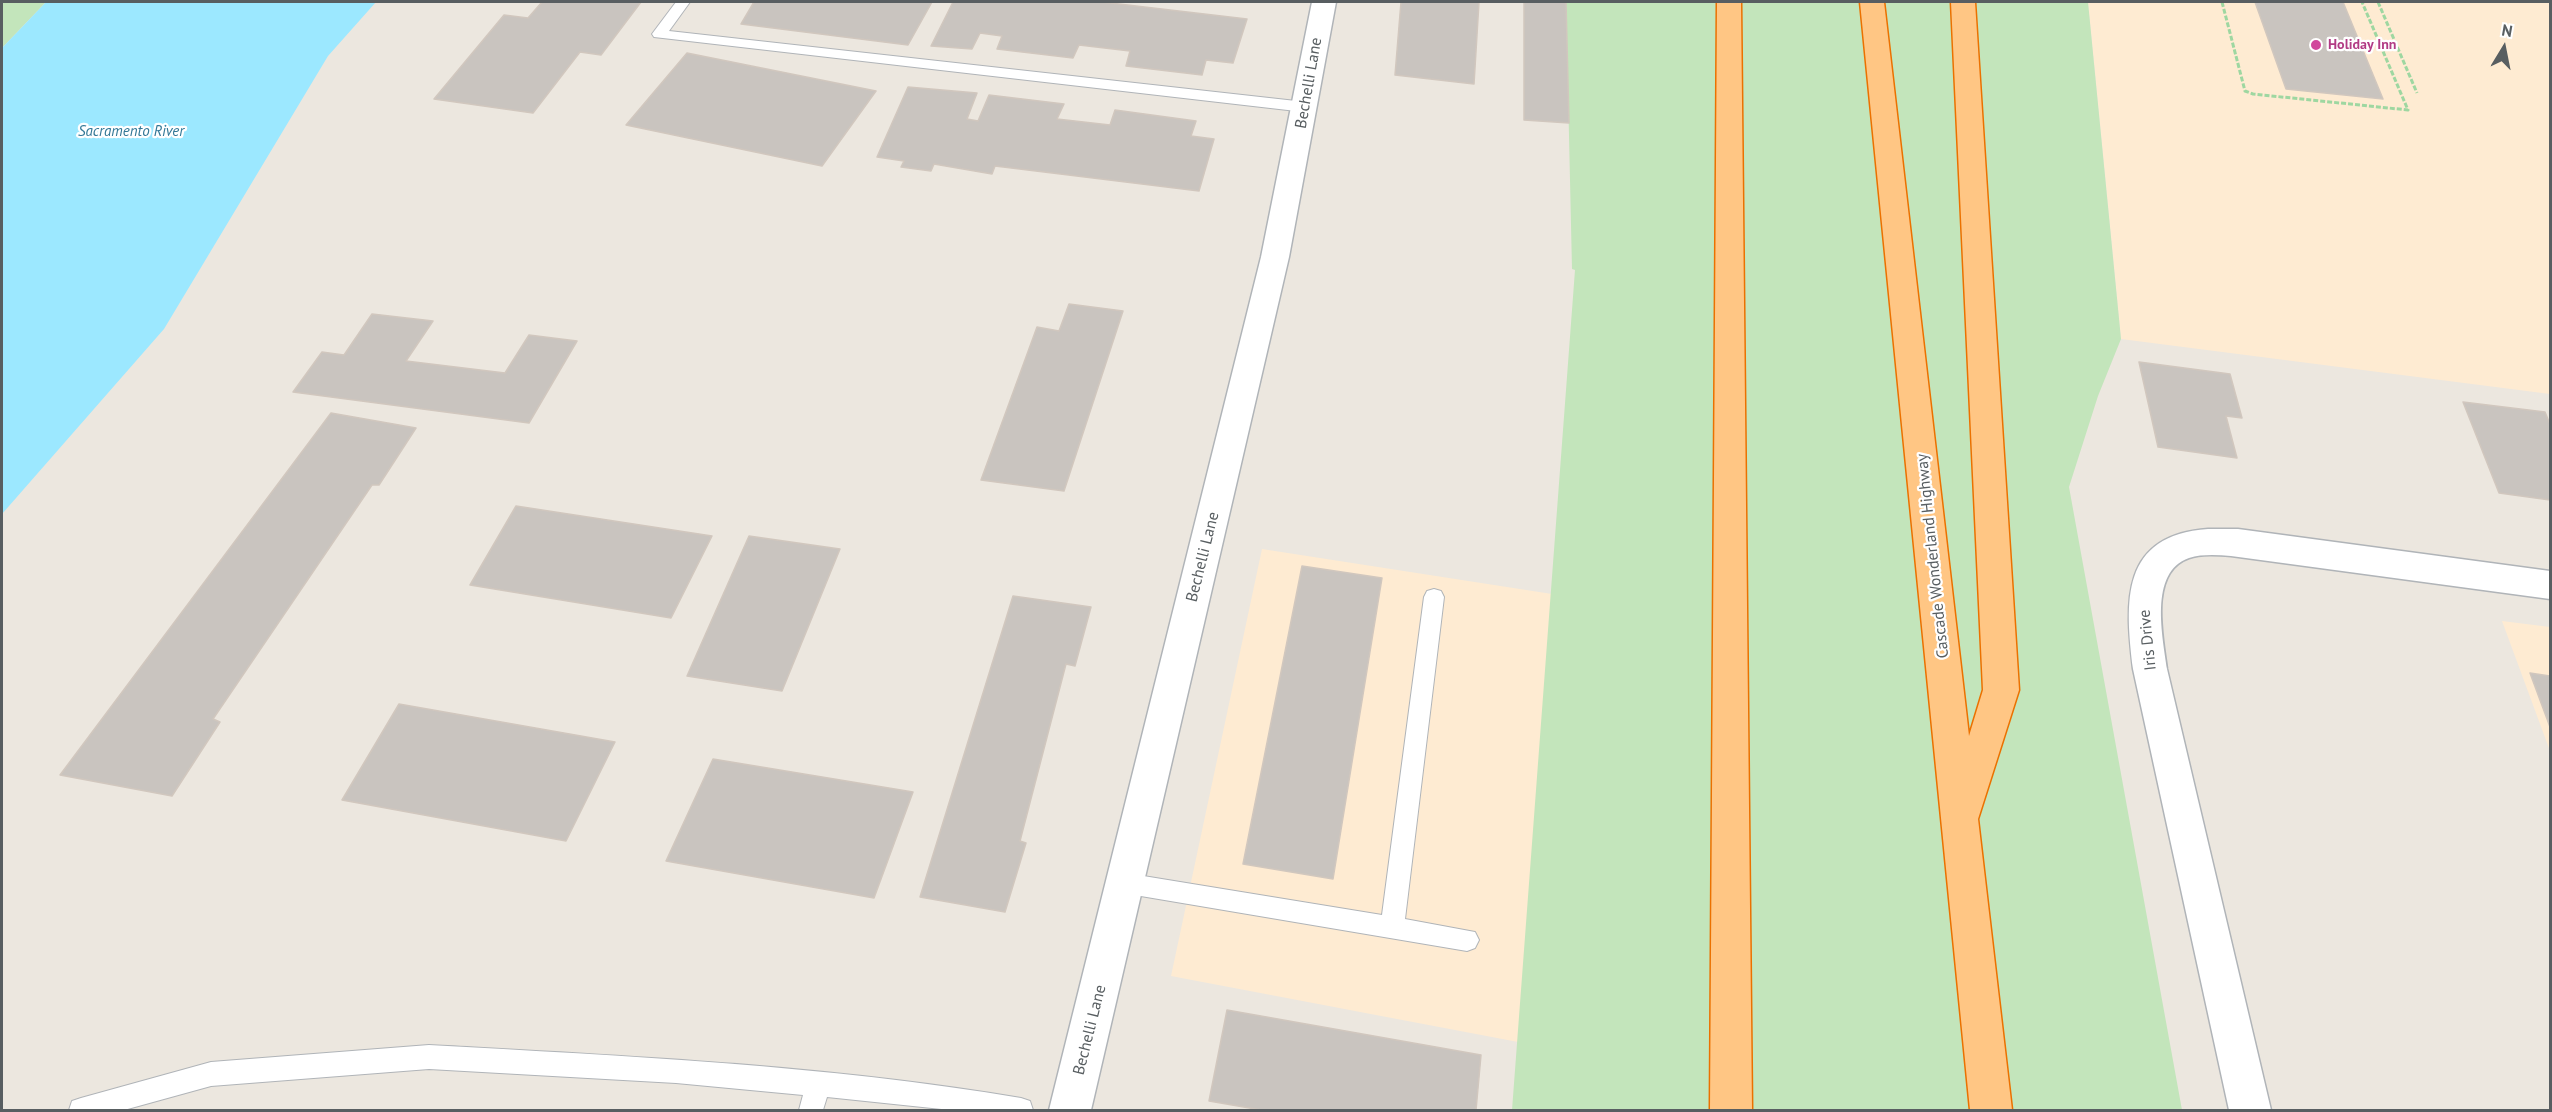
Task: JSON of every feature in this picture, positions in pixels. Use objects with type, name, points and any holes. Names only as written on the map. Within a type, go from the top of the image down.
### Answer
[{"type":"highway","points":[[1730,2],[1731,1110]]},
{"type":"highway","name":"Cascade Wonderland Highway","points":[[1872,2],[1991,1110]]},
{"type":"highway","points":[[1960,823],[2001,690],[1963,2]]},
{"type":"street","name":"Bechelli Lane","points":[[1070,1110],[1275,257],[1324,2]]},
{"type":"street","name":"Iris Drive","points":[[2251,1110],[2150,669],[2144,602],[2148,579],[2160,563],[2177,548],[2206,542],[2238,543],[2550,585]]},
{"type":"lane","points":[[683,2],[659,34],[1305,106]]},
{"type":"lane","points":[[1392,928],[1434,597]]},
{"type":"lane","points":[[1125,884],[1467,940]]},
{"type":"lane","points":[[81,1110],[211,1074],[429,1057],[676,1071],[926,1094],[1021,1110]]},
{"type":"lane","points":[[811,1110],[818,1084]]},
{"type":"path","points":[[2222,2],[2245,91],[2253,94],[2408,110],[2362,2]]},
{"type":"path","points":[[2378,2],[2417,93]]},
{"type":"shaded area","points":[[2088,2],[2550,2],[2550,394],[2121,339]]},
{"type":"shaded area","points":[[1262,549],[1552,594],[1518,1042],[1171,976]]},
{"type":"shaded area","points":[[2502,621],[2550,627],[2550,751]]},
{"type":"green space","points":[[2,2],[46,2],[2,48]]},
{"type":"green space","points":[[1566,2],[2088,2],[2121,339],[2098,396],[2069,487],[2182,1110],[1512,1110],[1575,270],[1572,269]]},
{"type":"water","name":"Sacramento River","points":[[46,2],[376,2],[328,56],[164,329],[2,514],[2,48]]},
{"type":"building","points":[[542,2],[641,2],[601,55],[580,52],[533,113],[434,99],[504,15],[528,18]]},
{"type":"building","points":[[754,2],[932,2],[908,45],[741,24]]},
{"type":"building","points":[[953,2],[1102,2],[1247,19],[1233,63],[1206,60],[1202,75],[1126,66],[1130,51],[1079,45],[1073,58],[997,49],[1002,36],[980,33],[972,49],[931,46]]},
{"type":"building","points":[[1401,2],[1479,2],[1474,84],[1395,75]]},
{"type":"building","points":[[1524,2],[1566,2],[1569,123],[1524,120]]},
{"type":"building","name":"Holiday Inn","points":[[2255,2],[2343,2],[2383,99],[2286,89]]},
{"type":"building","points":[[687,53],[876,91],[822,166],[626,125]]},
{"type":"building","points":[[908,87],[977,93],[967,119],[978,121],[989,95],[1064,104],[1057,119],[1110,125],[1115,110],[1196,121],[1191,136],[1214,139],[1199,191],[995,166],[992,174],[934,164],[931,171],[901,167],[904,161],[877,157]]},
{"type":"building","points":[[1069,304],[1123,311],[1064,491],[981,480],[1037,327],[1059,331]]},
{"type":"building","points":[[372,314],[433,321],[406,361],[505,373],[529,335],[577,341],[529,423],[293,392],[322,352],[344,355]]},
{"type":"building","points":[[2139,362],[2230,374],[2242,418],[2226,416],[2237,458],[2158,447]]},
{"type":"building","points":[[2463,402],[2545,412],[2550,424],[2550,500],[2499,493]]},
{"type":"building","points":[[331,413],[416,428],[379,485],[372,485],[213,719],[220,722],[172,796],[60,775]]},
{"type":"building","points":[[516,506],[712,536],[671,618],[470,585]]},
{"type":"building","points":[[749,536],[840,549],[782,691],[687,676]]},
{"type":"building","points":[[1302,566],[1382,578],[1333,879],[1243,864]]},
{"type":"building","points":[[1013,596],[1091,607],[1075,666],[1066,664],[1020,841],[1026,843],[1005,912],[920,897]]},
{"type":"building","points":[[2530,673],[2550,676],[2550,727]]},
{"type":"building","points":[[399,704],[615,742],[566,841],[342,800]]},
{"type":"building","points":[[713,759],[913,792],[874,898],[666,861]]},
{"type":"building","points":[[1227,1010],[1481,1055],[1476,1110],[1261,1110],[1209,1101]]},
{"type":"place","name":"Holiday Inn","points":[[2316,45]]}]
